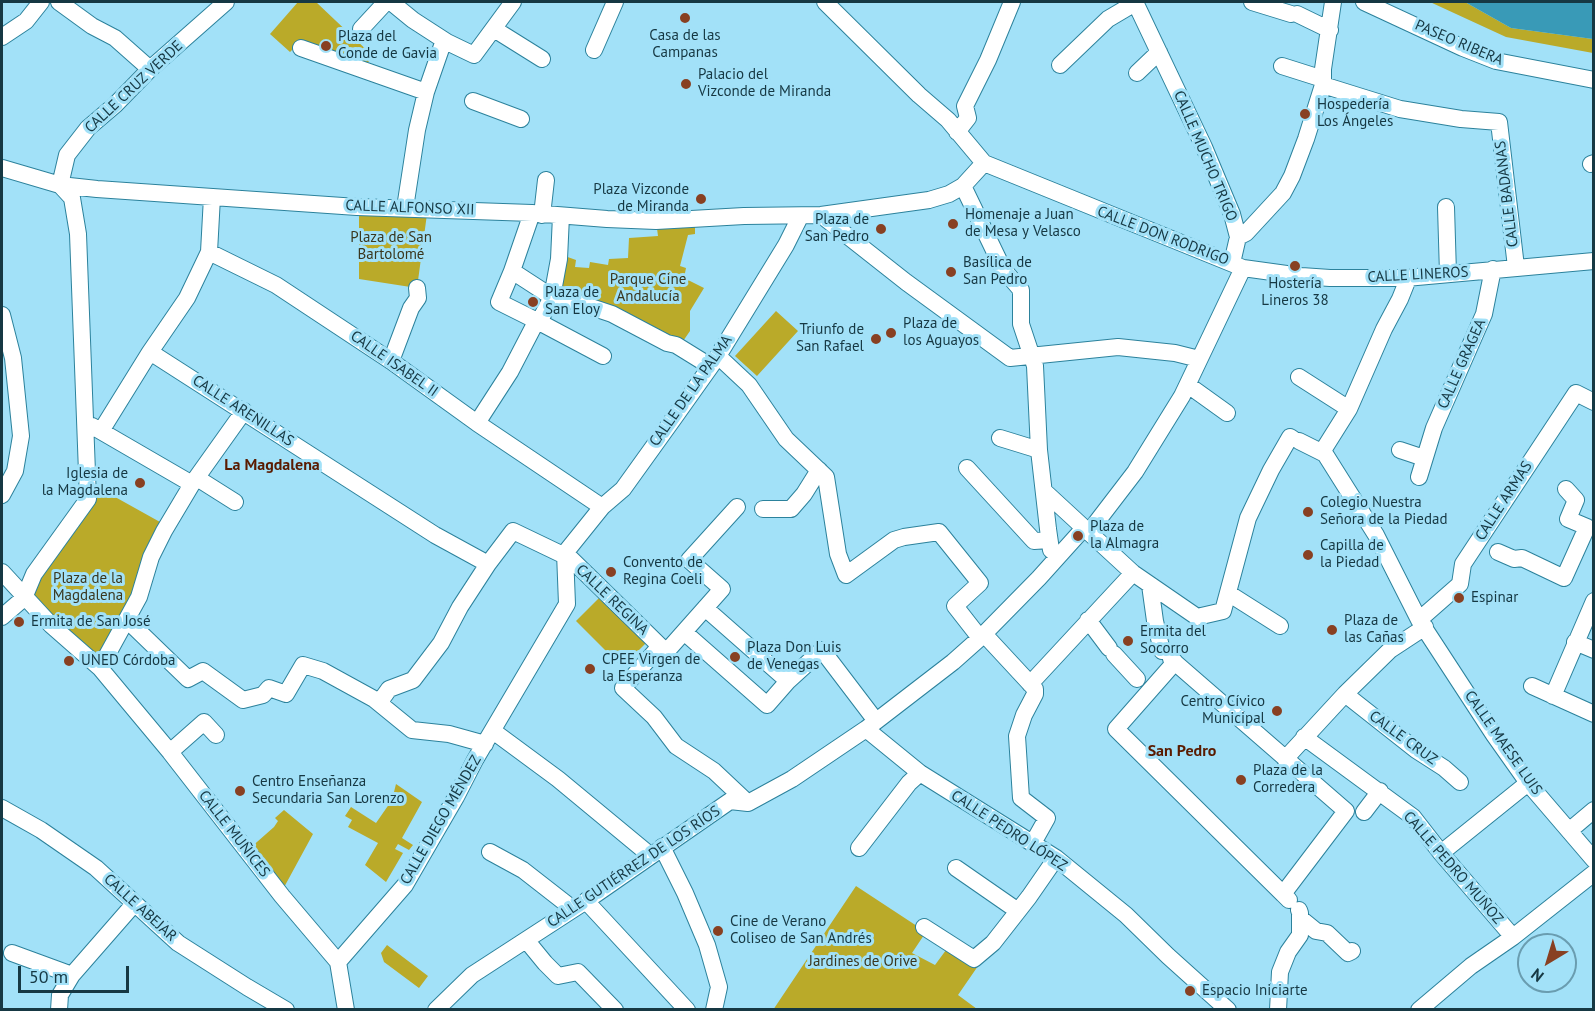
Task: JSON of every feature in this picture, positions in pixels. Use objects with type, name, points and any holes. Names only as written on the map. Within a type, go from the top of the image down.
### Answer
[{"type":"street","points":[[2,37],[26,21],[41,2]]},
{"type":"street","points":[[59,2],[92,26],[115,38],[150,69]]},
{"type":"street","name":"CALLE CRUZ VERDE","points":[[60,185],[67,155],[88,128],[226,2]]},
{"type":"street","points":[[361,29],[386,2]]},
{"type":"street","points":[[391,2],[413,20],[444,40],[474,55],[513,2]]},
{"type":"street","points":[[594,50],[615,2]]},
{"type":"street","points":[[821,215],[929,200],[949,194],[963,186],[984,163],[948,120],[919,95],[825,2]]},
{"type":"street","points":[[957,132],[968,118],[965,105],[988,60],[1012,2]]},
{"type":"street","name":"CALLE MUCHO TRIGO","points":[[1060,65],[1108,19],[1135,2],[1204,147],[1232,214],[1238,237],[1238,265],[1188,385],[1135,472],[1086,530]]},
{"type":"street","points":[[1252,2],[1294,14],[1330,30]]},
{"type":"street","points":[[1238,237],[1246,233],[1283,193],[1306,140],[1323,82],[1333,2]]},
{"type":"street","name":"PASEO RIBERA","points":[[1364,2],[1496,61],[1593,80]]},
{"type":"street","points":[[494,29],[542,59]]},
{"type":"street","points":[[405,208],[417,130],[426,92],[444,40]]},
{"type":"street","points":[[301,48],[426,92]]},
{"type":"street","points":[[1137,73],[1159,52]]},
{"type":"street","name":"CALLE BADANAS","points":[[1282,66],[1400,110],[1499,122],[1516,267]]},
{"type":"street","points":[[473,101],[521,119]]},
{"type":"street","name":"CALLE DON RODRIGO","points":[[984,163],[1238,265]]},
{"type":"street","name":"CALLE ALFONSO XII","points":[[2,168],[60,185],[357,207],[656,221],[821,215]]},
{"type":"street","points":[[546,180],[537,214],[499,302],[603,356]]},
{"type":"street","points":[[2,617],[24,598],[34,574],[88,498],[94,427],[78,234],[72,198],[60,185]]},
{"type":"street","points":[[963,186],[1004,269],[1021,290],[1021,324],[1035,366],[1039,450],[1051,550],[1058,556],[1086,530]]},
{"type":"street","points":[[94,427],[187,298],[209,252],[212,197]]},
{"type":"street","points":[[1446,207],[1448,274]]},
{"type":"street","points":[[821,215],[906,282],[1010,358],[1118,347],[1175,353],[1199,359]]},
{"type":"street","points":[[477,423],[510,372],[552,297],[559,259],[561,216]]},
{"type":"street","name":"CALLE DE LA PALMA","points":[[565,553],[602,507],[623,489],[714,361],[786,245],[800,216]]},
{"type":"street","name":"CALLE ISABEL II","points":[[209,252],[276,285],[391,361],[477,423],[602,507]]},
{"type":"street","name":"CALLE LINEROS","points":[[1238,265],[1301,276],[1406,278],[1593,261]]},
{"type":"street","name":"CALLE GRAGEA","points":[[1419,477],[1434,428],[1484,314],[1493,269]]},
{"type":"street","points":[[512,271],[552,297],[570,300],[612,314],[667,344],[676,345],[714,361],[749,385],[786,439],[826,477],[838,554],[846,574],[894,540],[939,532],[980,583],[955,606],[1035,689],[1017,736],[1021,798],[1047,818],[1033,843]]},
{"type":"street","points":[[1044,490],[1134,573],[1197,617],[1223,611],[1248,518],[1271,470],[1290,437],[1322,452],[1348,409],[1400,299],[1406,278]]},
{"type":"street","points":[[391,361],[411,308],[418,298],[417,288]]},
{"type":"street","points":[[2,315],[13,358],[21,436],[15,471],[2,495]]},
{"type":"street","name":"CALLE ARENILLAS","points":[[150,352],[435,535],[488,564]]},
{"type":"street","points":[[1299,377],[1348,409]]},
{"type":"street","points":[[1188,385],[1227,413]]},
{"type":"street","name":"CALLE ARMAS","points":[[1286,759],[1345,694],[1390,650],[1422,623],[1460,584],[1463,564],[1487,547],[1576,393],[1593,402]]},
{"type":"street","points":[[2,572],[51,625],[100,668],[139,597],[155,548],[194,481],[244,411]]},
{"type":"street","points":[[94,427],[235,502]]},
{"type":"street","points":[[1000,438],[1039,450]]},
{"type":"street","points":[[1400,450],[1424,458]]},
{"type":"street","name":"CALLE MAESE LUIS","points":[[1322,452],[1376,535],[1422,623],[1494,735],[1528,783],[1593,860]]},
{"type":"street","points":[[967,468],[1034,541],[1049,540]]},
{"type":"street","points":[[763,509],[791,510],[819,470]]},
{"type":"street","points":[[1487,547],[1514,559],[1522,558],[1564,578],[1587,527],[1568,519],[1576,500],[1566,489]]},
{"type":"street","points":[[707,606],[788,681],[767,705],[682,635],[707,606],[722,589],[689,560],[737,507]]},
{"type":"street","points":[[379,703],[389,689],[413,680],[441,644],[460,607],[513,531],[561,554],[565,553]]},
{"type":"street","name":"CALLE REGINA","points":[[565,553],[667,651],[682,635]]},
{"type":"street","name":"CALLE DIEGO MÉNDEZ","points":[[338,962],[405,885],[567,604],[565,553]]},
{"type":"street","name":"CALLE GUTIÉRREZ DE LOS RÍOS","points":[[436,1010],[472,975],[580,905],[730,801],[748,802],[792,779],[871,725],[953,662],[982,636],[1040,578],[1058,556]]},
{"type":"street","points":[[1030,684],[1134,573]]},
{"type":"street","points":[[1150,585],[1155,621],[1169,657],[1286,759],[1356,812]]},
{"type":"street","points":[[1228,593],[1280,626]]},
{"type":"street","points":[[1553,696],[1593,601]]},
{"type":"street","points":[[128,620],[188,679],[203,671],[243,700],[263,695],[269,688],[286,694],[303,665],[323,671],[379,703],[412,730],[489,737],[558,778],[656,851],[686,893],[707,945],[719,987],[714,1010]]},
{"type":"street","points":[[1088,620],[1144,686]]},
{"type":"street","points":[[1575,642],[1593,650]]},
{"type":"street","name":"CALLE REGINA","points":[[660,646],[623,688],[654,717],[676,746],[714,771],[748,802]]},
{"type":"street","name":"CALLE PEDRO LÓPEZ","points":[[788,681],[822,650],[871,725],[920,773],[1056,858],[1126,915],[1228,1010]]},
{"type":"street","points":[[1169,657],[1144,686],[1116,729],[1316,931],[1328,933],[1348,954],[1352,951]]},
{"type":"street","name":"CALLE MUÑICES","points":[[100,668],[170,752],[282,896],[338,962]]},
{"type":"street","points":[[1532,686],[1593,714]]},
{"type":"street","name":"CALLE CRUZ","points":[[1345,694],[1460,782]]},
{"type":"street","points":[[170,752],[204,722],[216,735]]},
{"type":"street","name":"CALLE PEDRO MUÑOZ","points":[[1304,737],[1413,817],[1513,937]]},
{"type":"street","points":[[859,849],[909,783],[920,773]]},
{"type":"street","points":[[1441,853],[1528,783]]},
{"type":"street","points":[[1278,1010],[1280,972],[1288,952],[1300,935],[1293,906],[1356,812],[1380,791]]},
{"type":"street","name":"CALLE ABEJAR","points":[[2,808],[41,830],[96,868],[164,932],[283,1008]]},
{"type":"street","points":[[1569,831],[1593,810]]},
{"type":"street","points":[[490,852],[580,905],[687,1010]]},
{"type":"street","points":[[924,927],[974,959],[993,943],[1056,858]]},
{"type":"street","points":[[956,868],[1018,911]]},
{"type":"street","points":[[1419,1010],[1471,966],[1513,937],[1593,873]]},
{"type":"street","points":[[59,1010],[60,995],[72,975],[134,904]]},
{"type":"street","points":[[527,940],[544,963],[558,976],[578,972],[615,1010]]},
{"type":"street","points":[[12,953],[72,975]]},
{"type":"street","points":[[338,962],[346,1010]]},
{"type":"green space","points":[[298,2],[316,2],[373,56],[365,66],[299,43],[290,52],[270,34]]},
{"type":"green space","points":[[1430,2],[1465,2],[1511,28],[1593,39],[1593,53],[1506,37]]},
{"type":"green space","name":"Plaza de San Bartolomé","points":[[359,212],[427,214],[417,288],[359,279]]},
{"type":"green space","name":"Parque Cine Andalucía","points":[[656,221],[695,222],[695,234],[688,235],[680,266],[686,268],[684,278],[704,288],[690,311],[690,331],[681,344],[557,292],[562,255],[576,260],[575,267],[589,268],[590,262],[608,265],[609,259],[628,258],[629,238],[658,236]]},
{"type":"green space","points":[[776,311],[798,331],[757,376],[735,356]]},
{"type":"green space","name":"Plaza de la Magdalena","points":[[99,488],[160,522],[129,612],[94,660],[27,594]]},
{"type":"green space","points":[[600,597],[646,643],[622,667],[576,621]]},
{"type":"green space","points":[[396,784],[422,802],[402,838],[413,845],[409,850],[398,844],[395,849],[403,853],[386,882],[365,865],[378,843],[348,827],[352,820],[345,816],[351,807],[376,823],[392,800]]},
{"type":"green space","points":[[284,810],[313,834],[282,891],[249,849],[274,827],[278,821],[275,818]]},
{"type":"green space","name":"Jardines de Orive","points":[[856,886],[926,932],[912,953],[935,965],[949,946],[978,966],[958,995],[977,1009],[773,1010]]},
{"type":"green space","points":[[387,945],[428,976],[419,988],[384,962],[381,953]]},
{"type":"water","points":[[1465,2],[1593,2],[1593,39],[1511,28]]},
{"type":"place","name":"Casa de las Campanas","points":[[685,18]]},
{"type":"place","name":"Plaza del Conde de Gavia","points":[[326,46]]},
{"type":"place","name":"Palacio del Vizconde de Miranda","points":[[686,84]]},
{"type":"place","name":"Hospedería Los Ángeles","points":[[1305,114]]},
{"type":"place","name":"Plaza Vizconde de Miranda","points":[[701,199]]},
{"type":"place","name":"Homenaje a Juan de Mesa y Velasco","points":[[953,224]]},
{"type":"place","name":"Plaza de San Pedro","points":[[881,229]]},
{"type":"place","name":"Hostería Lineros 38","points":[[1295,266]]},
{"type":"place","name":"Basílica de San Pedro","points":[[951,272]]},
{"type":"place","name":"Plaza de San Eloy","points":[[533,302]]},
{"type":"place","name":"Plaza de los Aguayos","points":[[891,333]]},
{"type":"place","name":"Triunfo de San Rafael","points":[[876,339]]},
{"type":"place","name":"Iglesia de la Magdalena","points":[[140,483]]},
{"type":"place","name":"Colegio Nuestra Señora de la Piedad","points":[[1308,512]]},
{"type":"place","name":"Plaza de la Almagra","points":[[1078,536]]},
{"type":"place","name":"Capilla de la Piedad","points":[[1308,555]]},
{"type":"place","name":"Convento de Regina Coeli","points":[[611,572]]},
{"type":"place","name":"Espinar","points":[[1459,598]]},
{"type":"place","name":"Ermita de San José","points":[[19,622]]},
{"type":"place","name":"Plaza de las Cañas","points":[[1332,630]]},
{"type":"place","name":"Ermita del Socorro","points":[[1128,641]]},
{"type":"place","name":"Plaza Don Luis de Venegas","points":[[735,657]]},
{"type":"place","name":"UNED Córdoba","points":[[69,661]]},
{"type":"place","name":"CPEE Virgen de la Esperanza","points":[[590,669]]},
{"type":"place","name":"Centro Cívico Municipal","points":[[1277,711]]},
{"type":"place","name":"Plaza de la Corredera","points":[[1241,780]]},
{"type":"place","name":"Centro Enseñanza Secundaria San Lorenzo","points":[[240,791]]},
{"type":"place","name":"Cine de Verano Coliseo de San Andrés","points":[[718,931]]},
{"type":"place","name":"Espacio Iniciarte","points":[[1190,991]]},
{"type":"district","name":"La Magdalena","points":[[272,465]]},
{"type":"district","name":"San Pedro","points":[[1182,751]]}]
